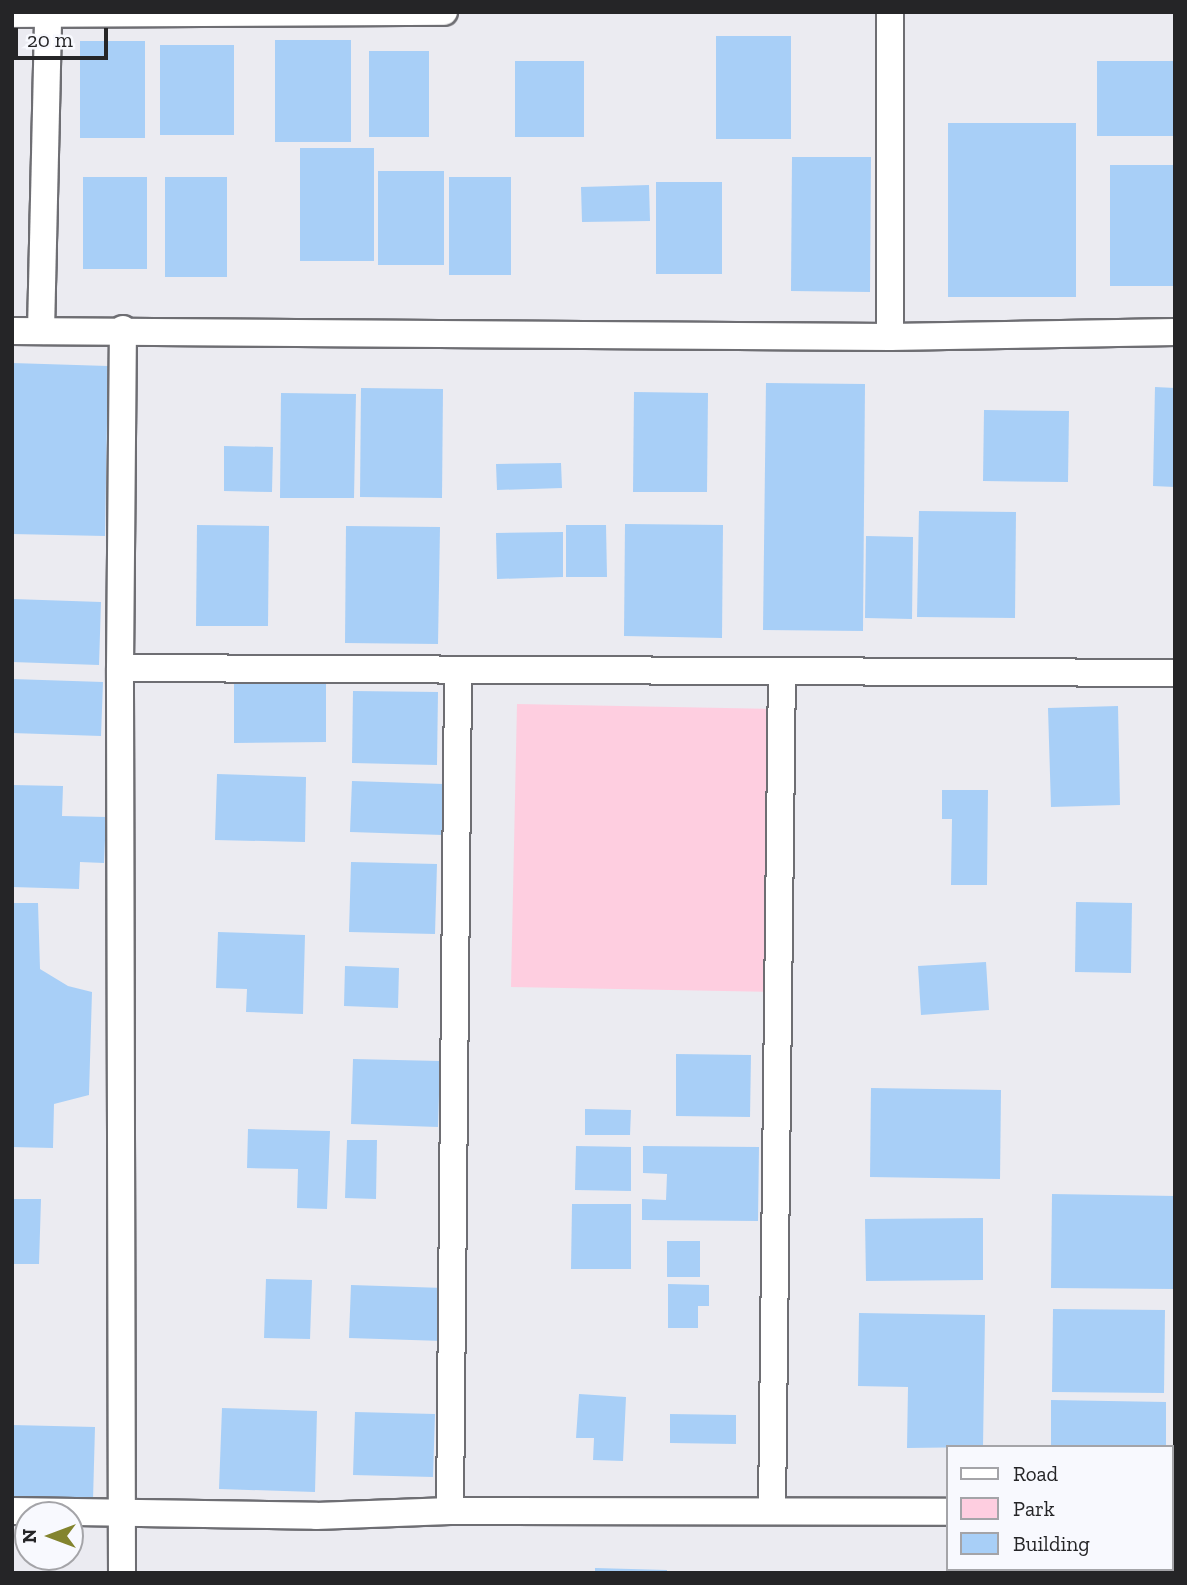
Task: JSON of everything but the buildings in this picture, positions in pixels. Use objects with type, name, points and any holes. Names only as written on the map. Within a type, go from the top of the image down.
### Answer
[{"type":"street","points":[[12,14],[444,12]]},
{"type":"street","points":[[890,12],[890,337]]},
{"type":"street","points":[[41,331],[48,13]]},
{"type":"street","points":[[122,1573],[120,668],[123,330]]},
{"type":"street","points":[[12,331],[890,337],[1175,332]]},
{"type":"street","points":[[120,668],[1175,673]]},
{"type":"street","points":[[450,1511],[458,671]]},
{"type":"street","points":[[772,1510],[782,672]]},
{"type":"street","points":[[12,1511],[316,1516],[450,1511],[946,1512]]},
{"type":"green space","points":[[517,704],[777,709],[771,992],[511,987]]}]
